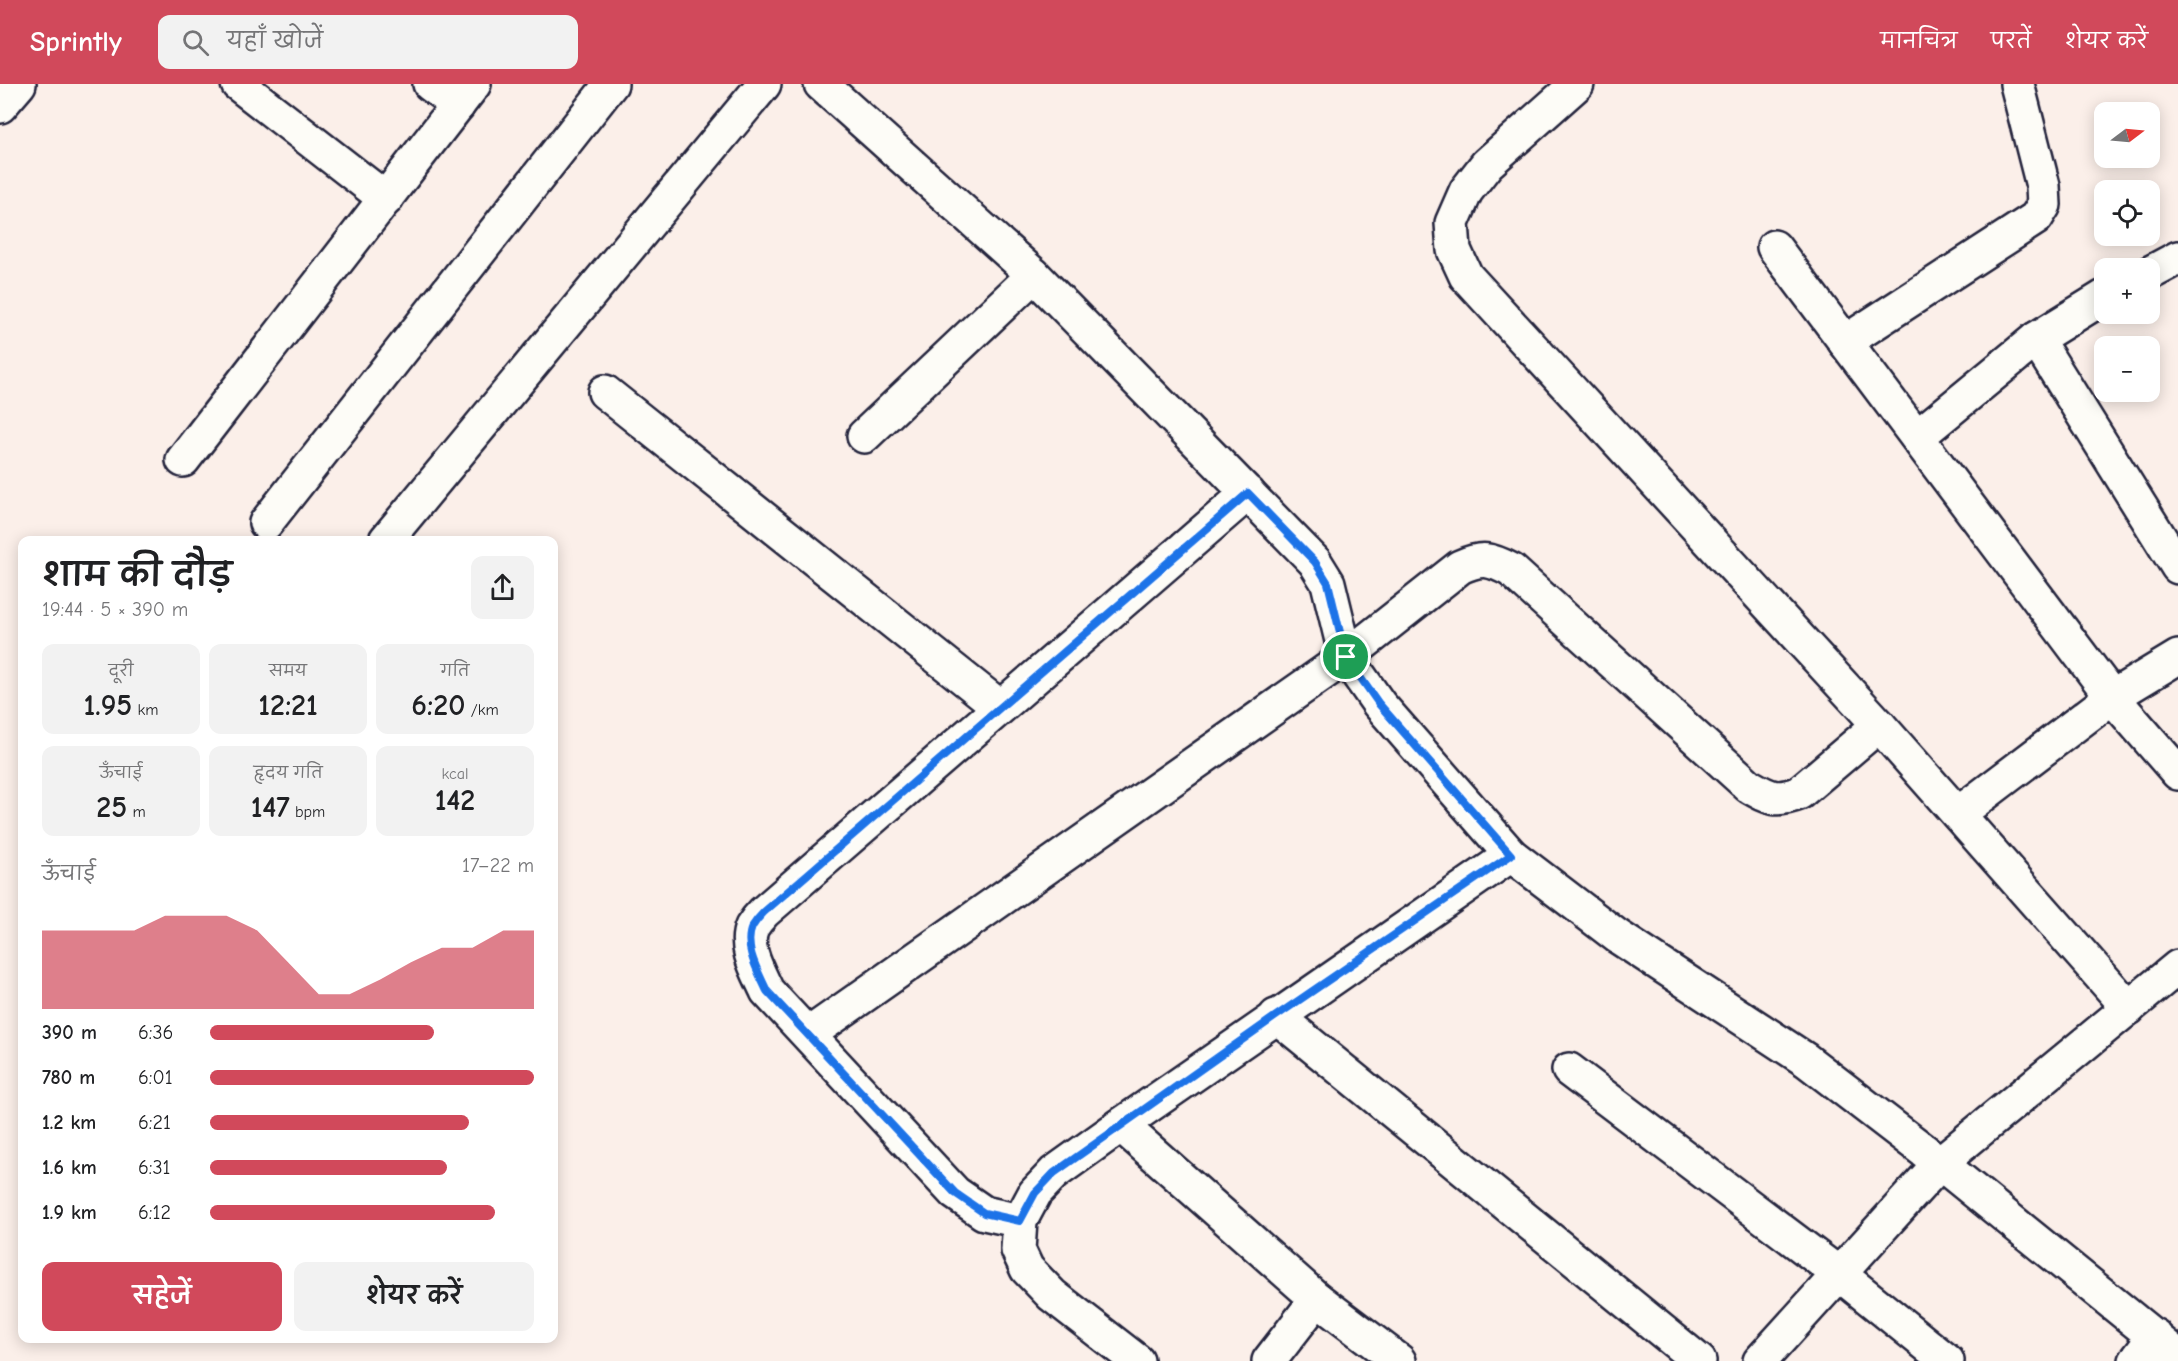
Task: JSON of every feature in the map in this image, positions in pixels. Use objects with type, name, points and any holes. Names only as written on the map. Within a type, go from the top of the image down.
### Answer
[{"type":"street","points":[[0,106],[19,84]]},
{"type":"street","points":[[238,84],[386,199]]},
{"type":"street","points":[[183,460],[466,95],[430,84]]},
{"type":"street","points":[[266,523],[611,84]]},
{"type":"street","points":[[389,536],[764,84]]},
{"type":"street","points":[[821,84],[1034,275],[1315,562],[1328,583],[1346,657],[1379,704],[1511,855],[1617,936],[1806,1060],[1940,1163],[2156,1351]]},
{"type":"street","points":[[1577,84],[1487,164],[1466,191],[1452,223],[1454,250],[1466,276],[1879,725],[2129,1008]]},
{"type":"street","points":[[1845,342],[2036,218],[2044,205],[2043,186],[2017,84]]},
{"type":"street","points":[[1774,247],[2112,697],[2178,773]]},
{"type":"street","points":[[2160,268],[2178,258]]},
{"type":"street","points":[[864,436],[1034,275]]},
{"type":"street","points":[[1917,437],[2036,339],[2094,303]]},
{"type":"street","points":[[2036,339],[2178,567]]},
{"type":"street","points":[[605,392],[1000,707]]},
{"type":"street","points":[[1020,1221],[984,1213],[955,1193],[767,991],[749,943],[752,927],[764,912],[1248,493]]},
{"type":"street","points":[[809,1034],[1346,657],[1460,567],[1475,560],[1492,560],[1511,570],[1749,786],[1769,798],[1785,799],[1800,793],[1879,725]]},
{"type":"street","points":[[1958,814],[2112,697],[2178,657]]},
{"type":"street","points":[[1137,1361],[1052,1295],[1027,1269],[1018,1250],[1020,1221],[1035,1193],[1054,1173],[1121,1125],[1511,855]]},
{"type":"street","points":[[1760,1361],[1940,1163],[2178,967]]},
{"type":"street","points":[[1276,1016],[1699,1361]]},
{"type":"street","points":[[1569,1070],[1839,1274],[1947,1361]]},
{"type":"street","points":[[1121,1125],[1317,1299],[1399,1361]]},
{"type":"street","points":[[1269,1361],[1317,1299]]},
{"type":"route","points":[[1248,493],[1315,562],[1328,583],[1346,657],[1379,704],[1511,855],[1276,1016],[1054,1173],[1035,1193],[1020,1221],[984,1213],[955,1193],[767,991],[749,943],[752,927],[764,912],[1248,493]]}]
